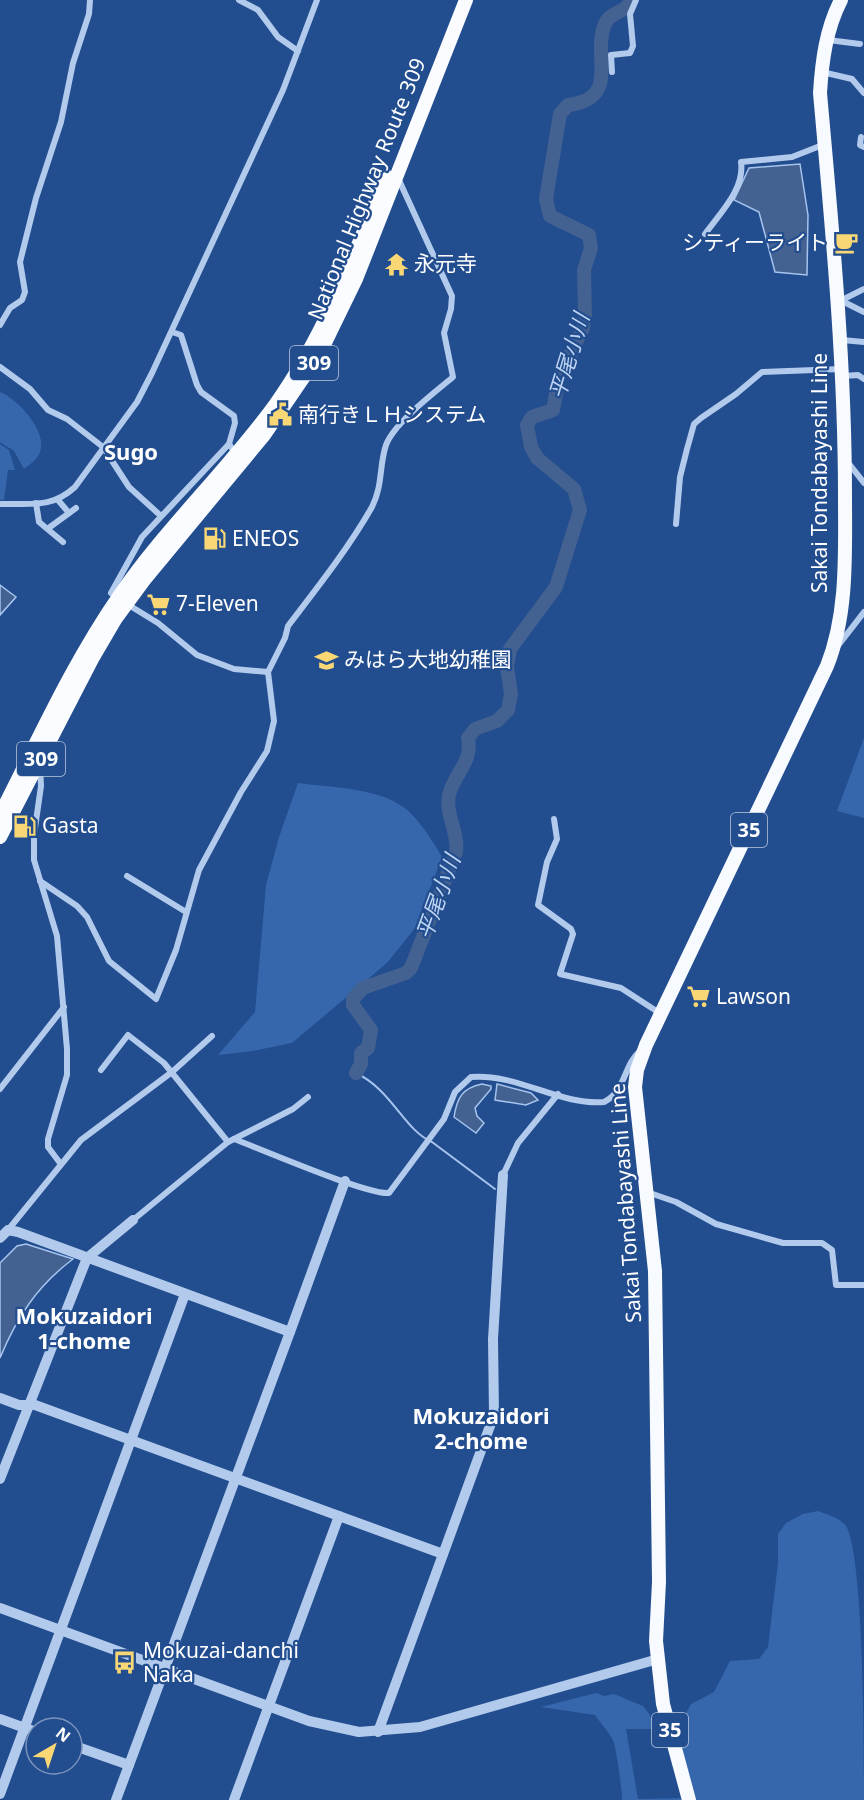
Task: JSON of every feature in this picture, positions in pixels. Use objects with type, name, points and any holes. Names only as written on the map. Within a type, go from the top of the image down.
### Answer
[{"type":"highway","name":"National Highway Route 309","points":[[0,837],[122,601],[264,435],[303,381],[349,295],[457,0]]},
{"type":"highway","name":"National Highway Route 309","points":[[0,815],[74,670],[232,449],[276,403],[323,326],[393,173],[466,0]]},
{"type":"main road","name":"Sakai Tondabayashi Line","points":[[690,1800],[663,1704],[658,1659],[656,1288],[635,1095],[638,1070],[646,1045],[833,650],[844,581],[845,460],[840,302],[825,144],[821,72],[830,24],[841,0]]},
{"type":"street","points":[[0,325],[3,317],[22,300],[25,292],[20,262],[36,198],[61,122],[73,63],[89,14],[90,0]]},
{"type":"street","points":[[239,0],[258,10],[278,37],[298,51]]},
{"type":"street","points":[[0,504],[58,500],[75,487],[137,402],[172,332],[283,90],[317,0]]},
{"type":"street","points":[[612,72],[612,55],[630,53],[633,46],[630,14],[636,0]]},
{"type":"street","points":[[827,39],[860,44]]},
{"type":"street","points":[[821,72],[852,79],[863,90]]},
{"type":"street","points":[[861,137],[860,146],[864,147]]},
{"type":"street","points":[[705,234],[736,190],[742,171],[741,162],[792,157],[825,144]]},
{"type":"street","points":[[40,881],[77,906],[87,917],[109,961],[156,999],[167,976],[199,870],[267,751],[274,721],[268,672],[285,638],[288,626],[330,570],[374,502],[381,484],[387,444],[401,425],[453,377],[444,333],[452,309],[452,296],[412,203],[393,173]]},
{"type":"street","points":[[840,302],[864,289]]},
{"type":"street","points":[[840,302],[864,312]]},
{"type":"street","points":[[172,332],[180,335],[201,392],[234,416],[232,449],[142,537],[111,592],[158,623],[197,655],[234,669],[268,672]]},
{"type":"street","points":[[842,340],[864,342]]},
{"type":"street","points":[[0,367],[30,389],[48,410],[67,419],[103,447],[129,488],[161,516]]},
{"type":"street","points":[[676,524],[680,477],[694,424],[701,418],[736,394],[762,372],[842,373],[858,375],[864,380]]},
{"type":"street","points":[[845,460],[864,483]]},
{"type":"street","points":[[58,500],[69,513]]},
{"type":"street","points":[[36,503],[39,522],[63,542]]},
{"type":"street","points":[[50,527],[76,508]]},
{"type":"street","points":[[833,650],[845,639],[864,612]]},
{"type":"street","points":[[39,762],[41,786],[34,835],[34,860],[57,936],[64,1007],[67,1075],[48,1139],[48,1147],[60,1163]]},
{"type":"street","points":[[554,819],[557,839],[547,862],[538,905],[571,929],[573,934],[560,974],[621,988],[661,1014]]},
{"type":"street","points":[[127,876],[186,912]]},
{"type":"street","points":[[0,1089],[64,1007]]},
{"type":"street","points":[[101,1070],[128,1035],[164,1063],[228,1142]]},
{"type":"street","points":[[212,1036],[172,1072],[81,1140],[4,1234],[87,1258],[290,1332]]},
{"type":"street","points":[[234,1138],[345,1181],[382,1193],[388,1192],[444,1119],[455,1092],[471,1077],[503,1078],[594,1103],[613,1098],[619,1091],[635,1056],[646,1045]]},
{"type":"street","points":[[378,1732],[494,1415],[493,1339],[503,1175],[518,1143],[558,1094]]},
{"type":"street","points":[[0,1479],[87,1258],[228,1142],[308,1097]]},
{"type":"street","points":[[116,1800],[345,1181]]},
{"type":"street","points":[[647,1192],[676,1202],[716,1224],[783,1243],[822,1243],[832,1250],[836,1284],[864,1285]]},
{"type":"street","points":[[29,1716],[185,1294]]},
{"type":"street","points":[[0,1398],[28,1405],[131,1441],[443,1554]]},
{"type":"street","points":[[234,1800],[339,1516]]},
{"type":"street","points":[[0,1608],[269,1707],[333,1728],[378,1732],[441,1721],[658,1659]]},
{"type":"street","points":[[0,1719],[24,1728],[0,1794]]},
{"type":"street","points":[[84,1749],[129,1765]]},
{"type":"shaded area","points":[[800,164],[808,215],[807,275],[775,272],[759,212],[734,200],[749,168]]},
{"type":"shaded area","points":[[0,392],[23,409],[40,435],[39,455],[24,469],[14,451],[0,442]]},
{"type":"shaded area","points":[[0,444],[9,450],[15,470],[8,470],[4,500],[0,500]]},
{"type":"shaded area","points":[[0,585],[16,597],[0,615]]},
{"type":"shaded area","points":[[864,738],[864,818],[837,811]]},
{"type":"shaded area","points":[[298,783],[368,792],[395,802],[417,820],[442,857],[415,928],[387,963],[292,1043],[218,1055],[255,1012],[266,885],[279,837]]},
{"type":"shaded area","points":[[482,1084],[491,1086],[491,1089],[475,1108],[477,1116],[484,1123],[476,1133],[454,1117],[459,1099],[465,1091]]},
{"type":"shaded area","points":[[497,1084],[531,1093],[538,1100],[526,1105],[495,1100]]},
{"type":"shaded area","points":[[26,1244],[73,1259],[49,1280],[29,1303],[0,1358],[0,1263],[17,1246]]},
{"type":"shaded area","points":[[818,1511],[840,1520],[846,1526],[852,1544],[860,1613],[864,1800],[694,1800],[676,1732],[691,1704],[714,1692],[730,1661],[759,1659],[768,1647],[778,1563],[778,1534],[786,1523],[803,1514]]},
{"type":"shaded area","points":[[596,1693],[604,1696],[614,1694],[643,1706],[650,1715],[653,1729],[626,1729],[638,1799],[683,1798],[683,1800],[622,1800],[614,1743],[595,1715],[541,1707]]},
{"type":"waterway","name":"平尾小川","points":[[356,1073],[361,1064],[361,1053],[368,1048],[371,1030],[353,1005],[353,999],[363,988],[406,973],[411,968],[456,852],[456,837],[448,802],[451,787],[466,761],[468,738],[475,729],[497,721],[508,710],[511,694],[507,667],[510,649],[556,587],[580,510],[574,489],[537,458],[531,447],[527,425],[532,417],[553,410],[559,377],[583,328],[584,270],[591,248],[589,235],[550,216],[546,199],[560,114],[568,105],[585,101],[595,94],[602,74],[601,49],[605,24],[610,17],[626,8],[631,0]]},
{"type":"waterway","points":[[356,1073],[379,1089],[413,1129],[495,1189]]},
{"type":"place","name":"シティーライト","points":[[846,243]]},
{"type":"place","name":"永元寺","points":[[396,264]]},
{"type":"place","name":"南行きＬＨシステム","points":[[280,415]]},
{"type":"place","name":"ENEOS","points":[[214,539]]},
{"type":"place","name":"7-Eleven","points":[[158,604]]},
{"type":"place","name":"みはら大地幼稚園","points":[[326,660]]},
{"type":"place","name":"Gasta","points":[[24,826]]},
{"type":"place","name":"Lawson","points":[[698,997]]},
{"type":"place","name":"Mokuzai-danchi Naka","points":[[125,1663]]},
{"type":"district","name":"Sugo","points":[[131,452]]},
{"type":"district","name":"Mokuzaidori 1-chome","points":[[84,1328]]},
{"type":"district","name":"Mokuzaidori 2-chome","points":[[481,1428]]}]
